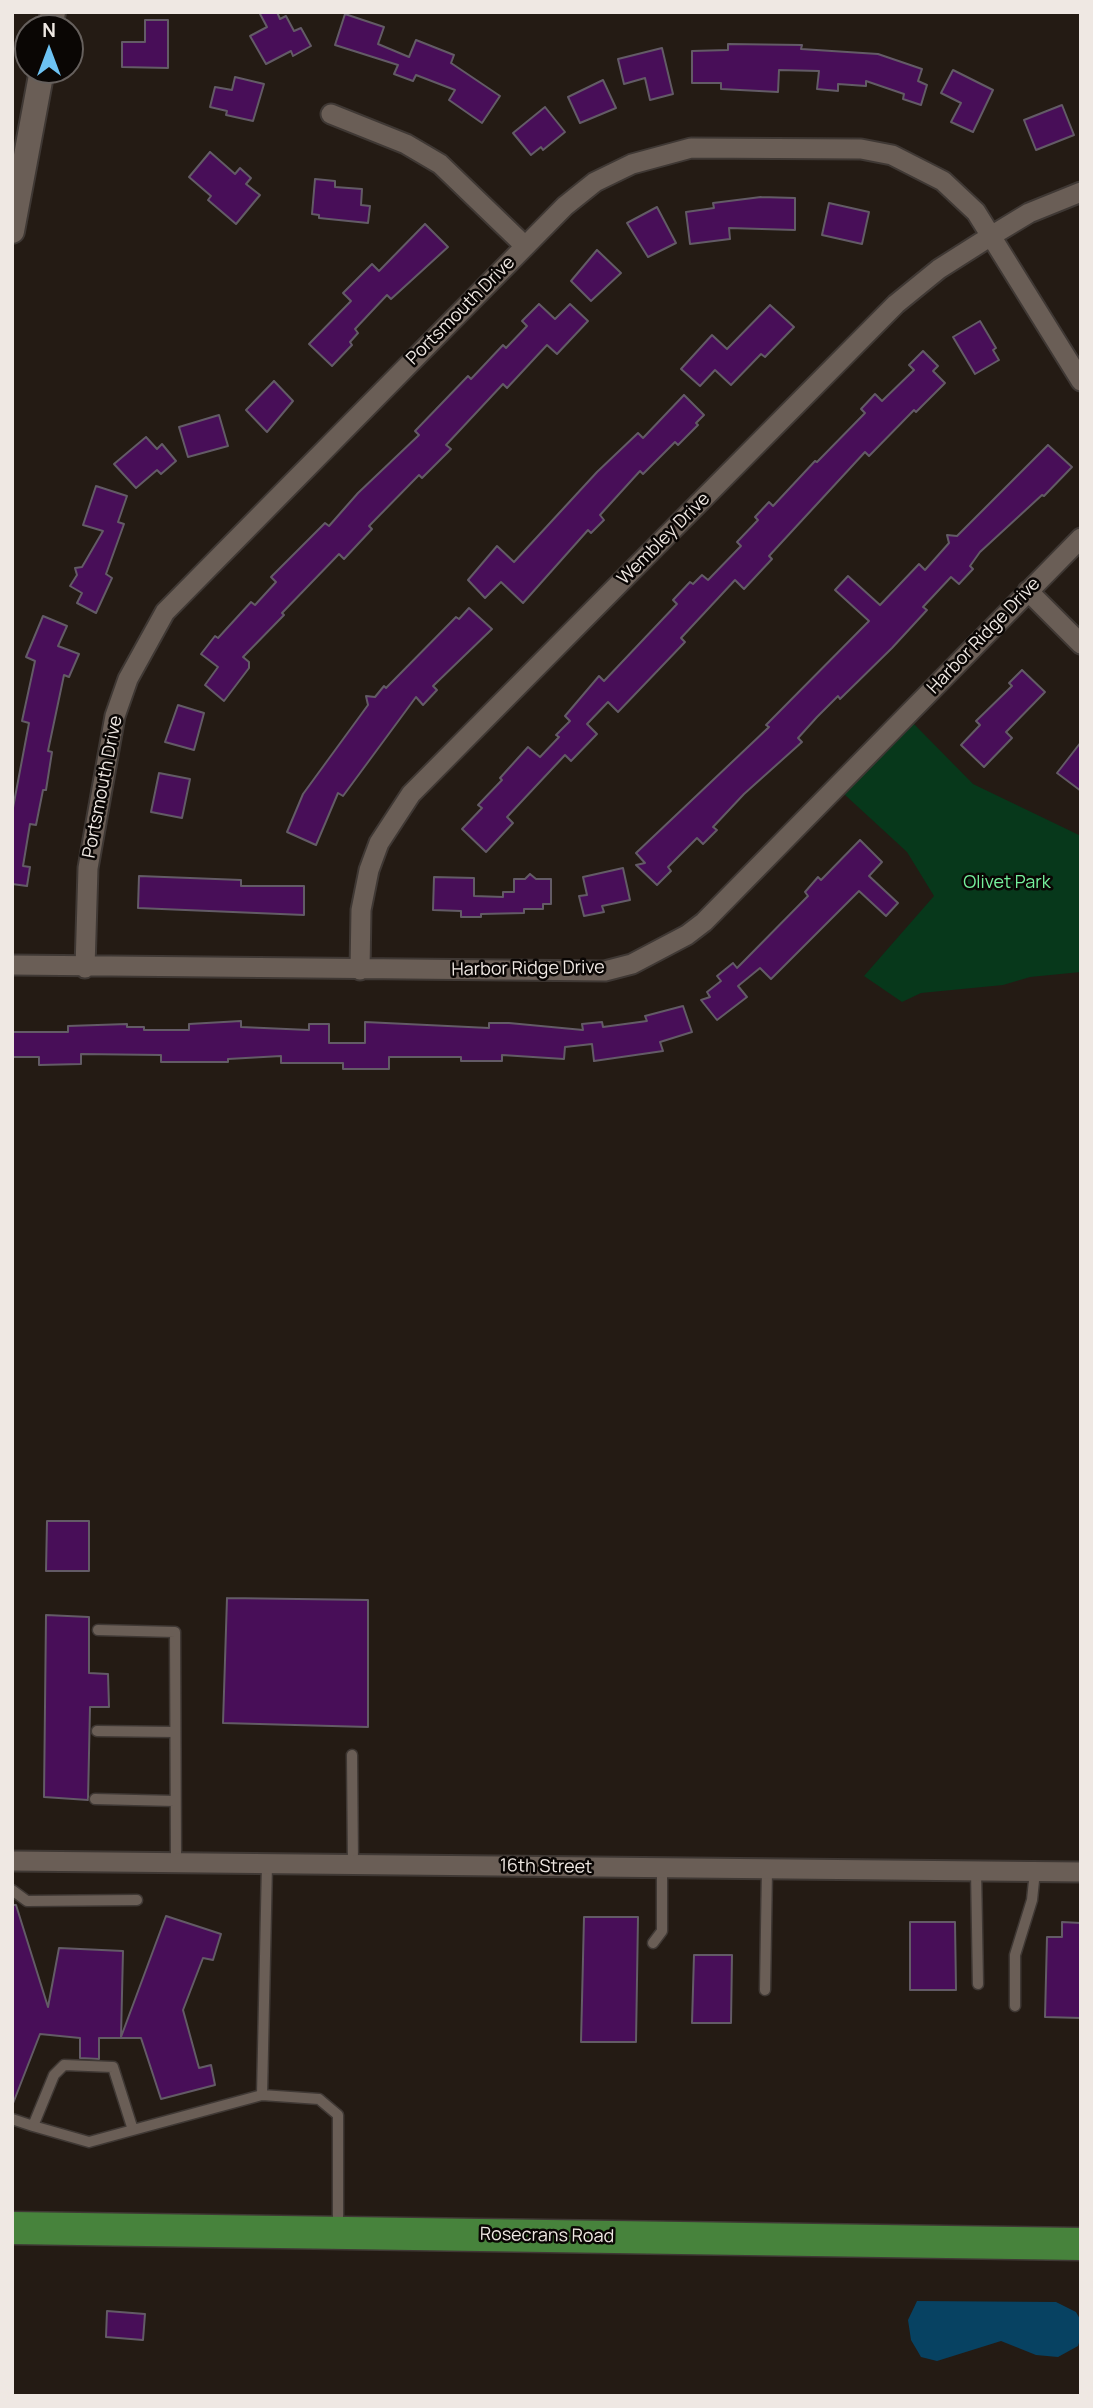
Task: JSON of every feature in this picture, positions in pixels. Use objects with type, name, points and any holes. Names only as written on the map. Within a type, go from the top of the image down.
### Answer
[{"type":"main road","name":"Rosecrans Road","points":[[12,2228],[1081,2244]]},
{"type":"street","points":[[12,230],[39,84]]},
{"type":"street","points":[[331,114],[406,144],[440,164],[526,246]]},
{"type":"street","name":"Portsmouth Drive","points":[[85,968],[88,868],[115,716],[128,679],[165,612],[565,206],[595,182],[632,164],[691,148],[861,149],[892,155],[943,181],[976,212],[1081,380]]},
{"type":"street","name":"Wembley Drive","points":[[360,970],[361,909],[369,870],[379,843],[411,794],[896,304],[939,269],[991,236],[1029,213],[1081,192]]},
{"type":"street","name":"Harbor Ridge Drive","points":[[12,965],[85,968],[605,971],[632,964],[687,935],[1081,538]]},
{"type":"street","points":[[1028,591],[1081,644]]},
{"type":"street","name":"16th Street","points":[[12,1861],[1081,1871]]},
{"type":"lane","points":[[98,1630],[175,1632],[176,1863]]},
{"type":"lane","points":[[97,1731],[174,1732]]},
{"type":"lane","points":[[352,1755],[353,1865]]},
{"type":"lane","points":[[95,1799],[175,1801]]},
{"type":"lane","points":[[262,2095],[267,1864]]},
{"type":"lane","points":[[653,1943],[663,1931],[663,1868]]},
{"type":"lane","points":[[765,1990],[767,1869]]},
{"type":"lane","points":[[976,1871],[978,1984]]},
{"type":"lane","points":[[1015,2006],[1015,1955],[1032,1900],[1035,1871]]},
{"type":"lane","points":[[12,1890],[27,1901],[137,1900]]},
{"type":"lane","points":[[33,2126],[54,2075],[64,2066],[113,2067],[133,2130]]},
{"type":"lane","points":[[12,2119],[89,2142],[262,2095],[319,2099],[338,2115],[338,2233]]},
{"type":"green space","name":"Olivet Park","points":[[912,722],[973,784],[1081,836],[1081,972],[1030,977],[1003,985],[921,993],[902,1002],[864,976],[934,896],[907,852],[844,794]]},
{"type":"water","points":[[917,2301],[1056,2302],[1076,2312],[1081,2321],[1081,2336],[1078,2346],[1058,2357],[1036,2355],[1001,2341],[937,2361],[921,2357],[911,2340],[908,2320]]},
{"type":"building","points":[[259,12],[277,12],[280,19],[286,16],[294,31],[301,28],[311,46],[293,56],[291,51],[266,64],[250,36],[267,27]]},
{"type":"building","points":[[345,14],[384,27],[378,44],[409,57],[416,40],[454,55],[451,63],[500,96],[482,123],[449,100],[455,90],[416,75],[413,81],[394,74],[398,65],[335,45]]},
{"type":"building","points":[[145,20],[168,20],[168,68],[122,67],[122,42],[145,42]]},
{"type":"building","points":[[728,44],[802,45],[801,49],[878,54],[922,69],[918,81],[927,85],[921,105],[903,99],[904,94],[866,81],[866,86],[838,84],[838,91],[817,89],[819,71],[779,70],[778,92],[721,89],[721,83],[692,83],[692,51],[728,50]]},
{"type":"building","points":[[662,48],[673,94],[650,100],[645,78],[624,84],[618,59]]},
{"type":"building","points":[[953,70],[993,90],[973,132],[951,122],[961,103],[941,93]]},
{"type":"building","points":[[235,77],[264,84],[253,121],[226,115],[227,111],[210,107],[215,87],[232,90]]},
{"type":"building","points":[[603,80],[616,108],[580,123],[568,97]]},
{"type":"building","points":[[1062,105],[1074,135],[1036,150],[1024,120]]},
{"type":"building","points":[[545,107],[565,132],[543,150],[541,147],[531,155],[513,133]]},
{"type":"building","points":[[210,152],[235,174],[240,168],[251,178],[246,184],[260,195],[236,224],[208,200],[211,196],[189,177]]},
{"type":"building","points":[[315,179],[335,181],[335,187],[362,189],[361,205],[370,206],[368,223],[319,218],[319,215],[312,214]]},
{"type":"building","points":[[761,197],[795,198],[795,230],[729,228],[730,239],[690,244],[686,212],[714,208],[713,203]]},
{"type":"building","points":[[829,203],[869,212],[862,244],[822,235]]},
{"type":"building","points":[[657,207],[676,243],[648,257],[627,223]]},
{"type":"building","points":[[425,224],[448,247],[391,299],[387,295],[355,329],[358,333],[350,342],[352,345],[332,366],[309,344],[351,301],[343,293],[372,264],[379,271]]},
{"type":"building","points":[[597,250],[621,273],[591,301],[571,281]]},
{"type":"building","points":[[539,304],[555,319],[570,304],[588,321],[557,354],[547,345],[507,388],[503,384],[446,445],[451,449],[422,478],[419,475],[369,526],[372,529],[344,559],[339,554],[282,613],[284,615],[243,657],[249,662],[249,668],[224,701],[205,685],[218,667],[201,654],[215,636],[218,638],[251,602],[255,605],[276,582],[271,577],[325,523],[329,526],[358,493],[419,435],[415,431],[468,376],[471,379],[503,345],[506,348],[527,326],[522,321]]},
{"type":"building","points":[[770,305],[794,327],[765,357],[761,354],[731,385],[715,370],[700,386],[681,369],[712,335],[727,349]]},
{"type":"building","points":[[980,321],[996,348],[993,350],[999,360],[975,374],[953,337]]},
{"type":"building","points":[[923,351],[938,366],[933,371],[945,383],[869,456],[865,452],[769,556],[772,559],[744,589],[735,580],[681,638],[685,642],[618,712],[608,702],[587,724],[597,734],[571,761],[565,755],[507,817],[513,823],[486,852],[462,829],[482,808],[478,805],[502,780],[500,778],[528,747],[540,757],[570,721],[565,716],[599,676],[604,681],[677,604],[673,600],[690,582],[693,584],[702,575],[708,580],[741,546],[737,542],[758,520],[755,517],[769,502],[773,506],[815,461],[817,462],[865,413],[861,409],[875,394],[882,401],[914,370],[909,365]]},
{"type":"building","points":[[274,381],[293,401],[267,432],[246,410]]},
{"type":"building","points":[[684,395],[704,415],[696,423],[698,425],[678,445],[675,442],[643,474],[640,471],[600,515],[604,520],[591,533],[588,530],[523,603],[501,582],[485,598],[468,580],[497,546],[514,562],[597,472],[638,433],[643,438]]},
{"type":"building","points":[[219,415],[228,446],[188,457],[179,427]]},
{"type":"building","points":[[146,437],[157,449],[162,444],[176,461],[161,474],[157,470],[136,488],[114,464]]},
{"type":"building","points":[[1048,445],[1072,467],[1044,496],[980,552],[970,566],[973,569],[959,584],[951,577],[923,607],[927,610],[892,648],[840,699],[838,696],[817,717],[798,738],[802,742],[744,794],[713,827],[717,830],[703,844],[697,838],[668,867],[671,871],[657,885],[636,865],[645,863],[636,853],[769,727],[766,725],[869,621],[835,590],[848,576],[880,605],[919,564],[925,570],[949,543],[947,535],[957,536]]},
{"type":"building","points":[[96,486],[127,496],[118,522],[124,524],[106,574],[112,578],[96,613],[77,603],[82,593],[70,586],[77,575],[75,568],[82,567],[103,531],[83,525]]},
{"type":"building","points":[[469,608],[492,629],[433,686],[437,690],[423,705],[416,697],[343,796],[338,793],[316,845],[287,832],[303,794],[368,705],[366,696],[375,697],[384,686],[386,688],[456,617],[459,619]]},
{"type":"building","points":[[43,616],[67,626],[58,646],[79,654],[69,677],[64,675],[48,751],[52,752],[46,790],[43,790],[36,825],[30,824],[23,866],[30,867],[27,886],[12,884],[12,813],[29,723],[22,721],[35,661],[26,657]]},
{"type":"building","points":[[1022,670],[1045,692],[1006,732],[1012,738],[984,767],[961,745],[980,725],[976,721],[1012,686],[1009,683]]},
{"type":"building","points":[[178,705],[204,713],[194,750],[165,742]]},
{"type":"building","points":[[1081,742],[1081,791],[1057,773]]},
{"type":"building","points":[[159,773],[190,779],[182,818],[151,812]]},
{"type":"building","points":[[860,840],[882,862],[869,876],[898,903],[886,916],[859,891],[771,979],[760,968],[738,986],[747,997],[717,1020],[701,1000],[710,997],[707,992],[721,981],[717,976],[733,963],[737,968],[808,896],[805,892],[818,877],[821,880]]},
{"type":"building","points":[[623,868],[630,900],[602,906],[604,912],[584,916],[579,896],[587,895],[583,877]]},
{"type":"building","points":[[530,874],[536,879],[551,879],[551,904],[543,904],[543,909],[524,909],[524,913],[481,914],[481,917],[461,917],[461,911],[433,910],[434,877],[474,878],[474,896],[503,897],[503,892],[514,892],[514,879],[525,879]]},
{"type":"building","points":[[139,876],[241,880],[241,886],[304,886],[304,915],[138,908]]},
{"type":"building","points":[[683,1006],[692,1032],[660,1042],[663,1051],[594,1061],[592,1044],[565,1047],[564,1059],[502,1055],[502,1061],[461,1061],[461,1057],[389,1057],[389,1069],[343,1069],[343,1063],[281,1063],[281,1056],[228,1059],[228,1062],[161,1062],[161,1055],[81,1054],[81,1064],[39,1065],[39,1057],[12,1057],[12,1032],[68,1032],[68,1026],[127,1024],[127,1027],[144,1027],[144,1030],[189,1030],[189,1024],[241,1021],[241,1027],[309,1030],[309,1024],[329,1024],[329,1043],[365,1043],[365,1022],[489,1028],[489,1023],[509,1023],[583,1030],[582,1024],[602,1022],[603,1027],[647,1021],[645,1016]]},
{"type":"building","points":[[47,1521],[89,1521],[89,1571],[46,1571]]},
{"type":"building","points":[[227,1598],[368,1600],[368,1727],[223,1723]]},
{"type":"building","points":[[46,1615],[89,1617],[89,1673],[108,1674],[109,1707],[90,1707],[88,1800],[44,1797]]},
{"type":"building","points":[[12,1905],[16,1905],[48,2007],[59,1948],[123,1951],[121,2037],[166,1916],[221,1934],[213,1960],[203,1958],[183,2010],[199,2068],[211,2065],[215,2085],[161,2099],[141,2038],[99,2038],[99,2059],[80,2058],[80,2038],[40,2034],[12,2106]]},
{"type":"building","points":[[584,1917],[638,1917],[636,2042],[581,2042]]},
{"type":"building","points":[[910,1922],[955,1922],[956,1990],[910,1990]]},
{"type":"building","points":[[1062,1922],[1081,1923],[1081,2018],[1045,2017],[1047,1937],[1062,1937]]},
{"type":"building","points":[[694,1955],[732,1955],[731,2023],[692,2023]]},
{"type":"building","points":[[107,2311],[145,2314],[143,2340],[106,2337]]}]
